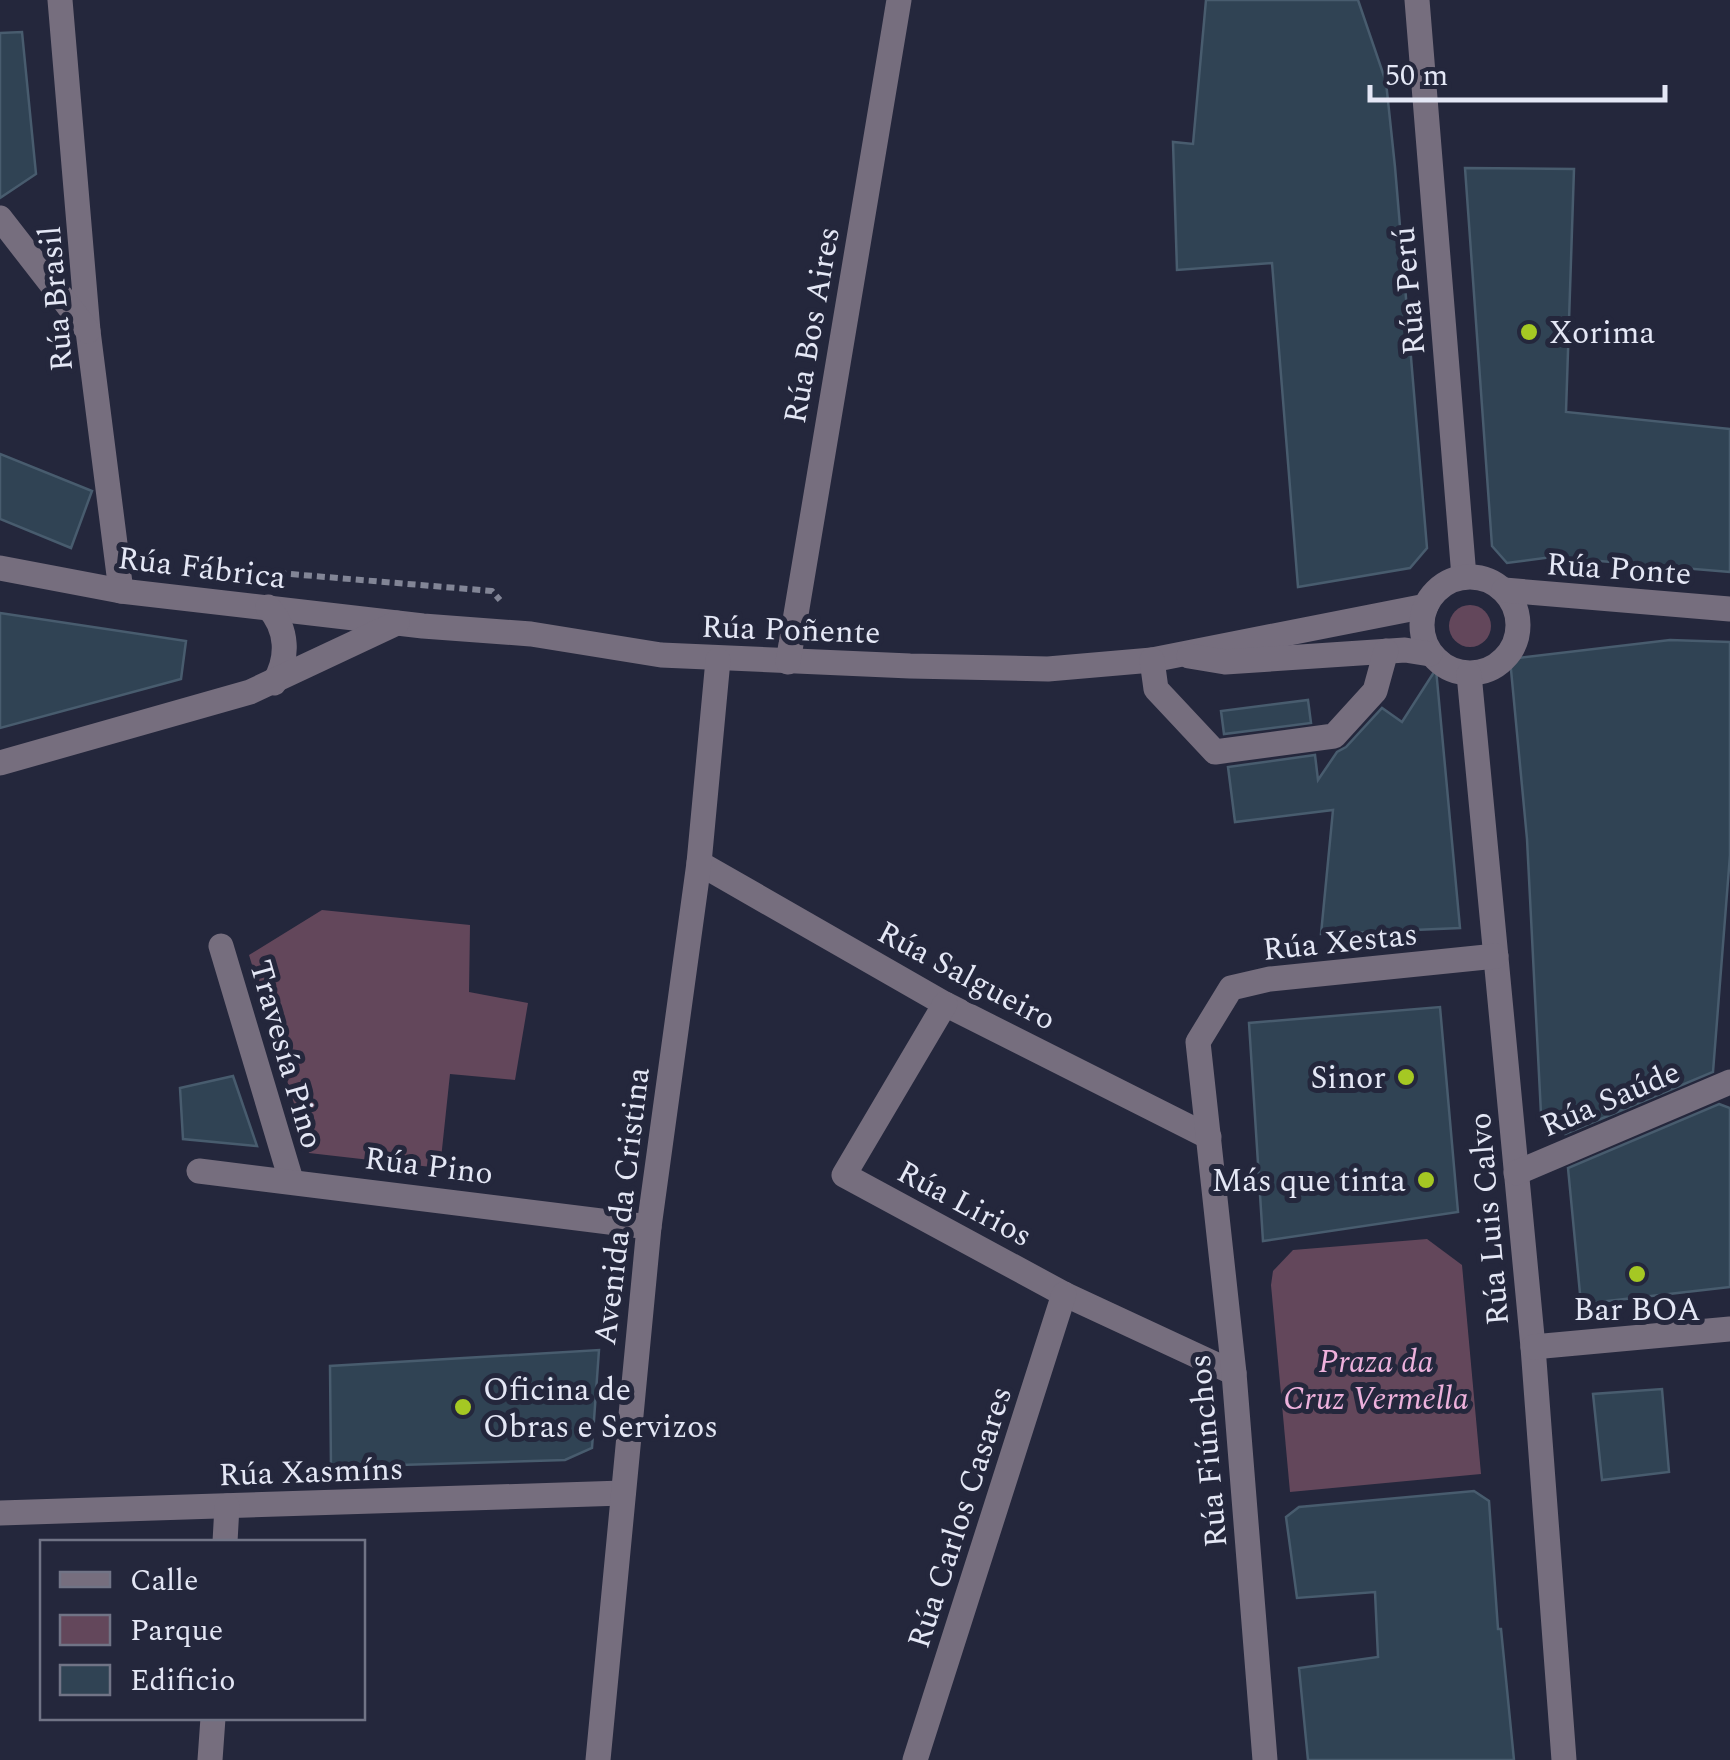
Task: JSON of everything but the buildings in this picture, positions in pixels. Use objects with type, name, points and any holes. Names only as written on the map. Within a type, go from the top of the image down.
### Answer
[{"type":"street","name":"Rúa Brasil","points":[[60,0],[88,331],[122,592]]},
{"type":"street","name":"Rúa Bos Aires","points":[[788,662],[899,0]]},
{"type":"street","name":"Rúa Perú","points":[[1417,0],[1464,577]]},
{"type":"street","points":[[0,218],[88,331]]},
{"type":"street","name":"Rúa Fábrica","points":[[0,568],[122,592],[397,623]]},
{"type":"street","points":[[1464,577],[1478,577],[1504,590],[1519,619],[1512,651],[1501,664],[1486,672],[1470,674],[1441,665],[1430,654],[1421,622],[1435,592],[1464,577]]},
{"type":"street","name":"Rúa Ponte","points":[[1504,590],[1730,608]]},
{"type":"street","name":"Rúa Poñente","points":[[397,623],[531,634],[718,660],[1048,669],[1184,656],[1224,643],[1426,606]]},
{"type":"street","points":[[268,607],[276,616],[284,645],[282,670],[274,683]]},
{"type":"street","points":[[0,763],[274,683],[397,623]]},
{"type":"street","points":[[1152,660],[1156,689],[1215,752],[1334,736],[1375,691],[1386,651]]},
{"type":"street","name":"Rúa Poñente","points":[[1184,656],[1226,662],[1386,651],[1430,654]]},
{"type":"street","name":"Avenida da Cristina","points":[[598,1760],[649,1227],[699,863],[718,660]]},
{"type":"street","name":"Rúa Luis Calvo","points":[[1470,674],[1532,1347],[1564,1760]]},
{"type":"street","name":"Rúa Salgueiro","points":[[699,863],[944,1004],[1209,1137]]},
{"type":"street","name":"Travesía Pino","points":[[221,946],[290,1180]]},
{"type":"street","name":"Rúa Xestas","points":[[1209,1137],[1198,1042],[1232,988],[1270,979],[1496,956]]},
{"type":"street","name":"Rúa Lirios","points":[[944,1004],[844,1175],[1064,1294],[1234,1373]]},
{"type":"street","name":"Rúa Saúde","points":[[1516,1173],[1730,1082]]},
{"type":"street","name":"Rúa Fiúnchos","points":[[1209,1137],[1234,1373],[1265,1760]]},
{"type":"street","name":"Rúa Pino","points":[[200,1171],[649,1227]]},
{"type":"street","name":"Rúa Carlos Casares","points":[[915,1760],[1064,1294]]},
{"type":"street","points":[[1532,1347],[1730,1329]]},
{"type":"street","name":"Rúa Xasmíns","points":[[0,1513],[623,1493]]},
{"type":"street","points":[[224,1540],[227,1506]]},
{"type":"street","points":[[210,1760],[213,1720]]},
{"type":"green space","points":[[1470,605],[1485,611],[1491,626],[1485,641],[1470,647],[1455,641],[1449,626],[1455,611]]},
{"type":"green space","points":[[322,910],[470,925],[469,992],[528,1003],[515,1080],[450,1074],[440,1168],[309,1153],[249,955]]},
{"type":"green space","name":"Praza da Cruz Vermella","points":[[1427,1239],[1462,1265],[1481,1474],[1290,1492],[1271,1285],[1273,1271],[1293,1250]]},
{"type":"place","name":"Xorima","points":[[1529,332]]},
{"type":"place","name":"Sinor","points":[[1406,1077]]},
{"type":"place","name":"Más que tinta","points":[[1426,1180]]},
{"type":"place","name":"Bar BOA","points":[[1637,1274]]},
{"type":"place","name":"Oficina de Obras e Servizos","points":[[463,1407]]}]
